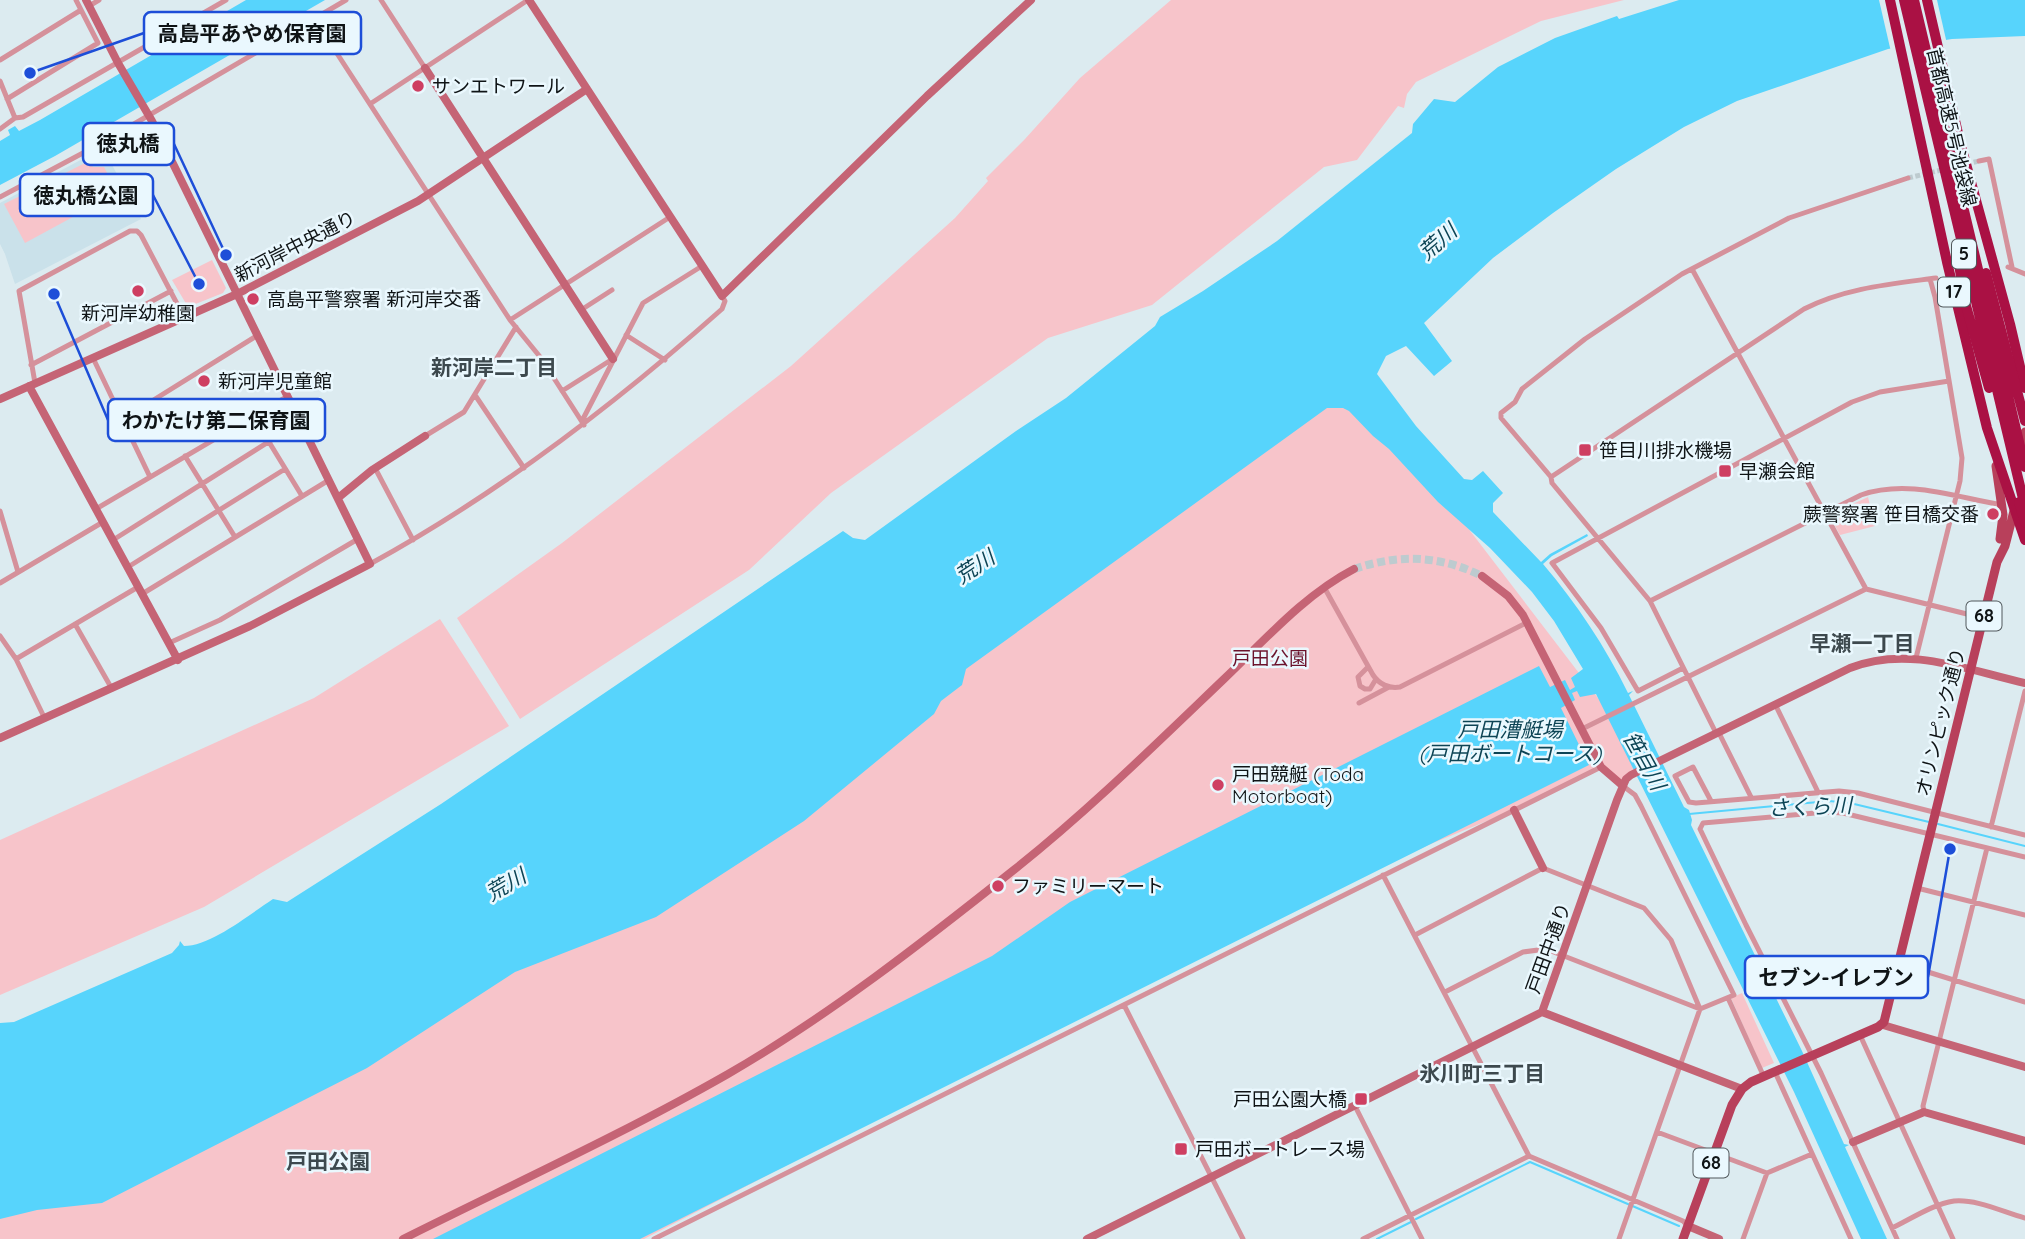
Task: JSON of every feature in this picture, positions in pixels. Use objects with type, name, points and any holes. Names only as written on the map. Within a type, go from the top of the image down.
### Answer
[{"type":"highway","name":"17","points":[[1890,0],[1947,262],[1995,456],[2020,508],[2025,540]]},
{"type":"highway","name":"首都高速5号池袋線","points":[[1904,0],[2025,467]]},
{"type":"highway","name":"首都高速5号池袋線","points":[[1914,0],[2020,508]]},
{"type":"highway","name":"17","points":[[1927,0],[1960,142],[2025,388]]},
{"type":"highway","points":[[1950,175],[1992,293],[2025,421]]},
{"type":"highway","points":[[1950,175],[1965,302],[2025,523]]},
{"type":"main road","name":"オリンピック通り","points":[[1935,815],[1997,562],[2020,508],[2025,432]]},
{"type":"main road","name":"68","points":[[1995,456],[2003,520],[1997,562]]},
{"type":"main road","name":"68","points":[[1883,1025],[1935,815]]},
{"type":"main road","points":[[1742,1089],[1763,1077],[1883,1025]]},
{"type":"main road","name":"68","points":[[1683,1239],[1734,1101],[1742,1089]]},
{"type":"street","points":[[76,0],[85,6],[148,114],[370,564]]},
{"type":"street","points":[[0,60],[85,6],[99,0]]},
{"type":"street","points":[[0,129],[15,118],[23,117],[119,65],[226,0]]},
{"type":"street","points":[[0,197],[346,0]]},
{"type":"street","points":[[381,0],[613,359]]},
{"type":"street","points":[[0,738],[178,660],[298,603],[413,540],[476,502],[584,425],[665,360],[724,307],[722,296],[528,0],[370,104]]},
{"type":"street","points":[[722,296],[927,96],[1031,0]]},
{"type":"street","points":[[7,99],[98,43],[85,6]]},
{"type":"street","points":[[314,18],[510,320],[584,425]]},
{"type":"street","points":[[0,81],[15,118]]},
{"type":"street","name":"新河岸中央通り","points":[[0,399],[237,294],[428,194],[587,89]]},
{"type":"street","points":[[1979,161],[1989,159],[2010,267],[2025,274]]},
{"type":"street","points":[[1751,797],[1650,601],[1552,483],[1551,477],[1501,418],[1502,413],[1515,402],[1522,389],[1585,339],[1692,269],[1789,218],[1908,178]]},
{"type":"street","points":[[510,320],[670,217]]},
{"type":"street","points":[[178,660],[32,385],[32,365],[19,291],[130,231],[137,231],[184,317]]},
{"type":"street","points":[[584,425],[584,417],[643,303],[702,266]]},
{"type":"street","points":[[1692,269],[1866,589]]},
{"type":"street","points":[[1551,477],[1804,309],[1825,298],[1933,278],[1962,458],[1956,496],[1916,658]]},
{"type":"street","points":[[581,310],[612,290]]},
{"type":"street","points":[[32,365],[171,291]]},
{"type":"street","points":[[338,498],[375,468],[463,413],[516,327]]},
{"type":"street","points":[[123,419],[258,335]]},
{"type":"street","points":[[626,335],[665,360]]},
{"type":"street","points":[[93,358],[150,477]]},
{"type":"street","points":[[562,391],[613,359]]},
{"type":"street","points":[[1683,667],[1638,691],[1601,628],[1552,563],[1783,438],[1867,396],[1949,381]]},
{"type":"street","points":[[475,395],[524,468]]},
{"type":"street","points":[[96,509],[288,396]]},
{"type":"street","points":[[113,540],[300,422]]},
{"type":"street","points":[[269,442],[302,496]]},
{"type":"street","points":[[185,456],[235,537]]},
{"type":"street","points":[[375,468],[413,540]]},
{"type":"street","points":[[128,567],[285,469]]},
{"type":"street","points":[[16,659],[235,537],[329,480]]},
{"type":"street","points":[[1650,601],[1861,495],[1889,487],[2002,505]]},
{"type":"street","points":[[0,511],[18,572]]},
{"type":"street","points":[[0,583],[103,522]]},
{"type":"street","points":[[169,643],[220,620],[358,539]]},
{"type":"street","points":[[402,1239],[678,1101],[729,1073],[848,997],[1017,867],[1098,799],[1291,615],[1324,587],[1354,569]]},
{"type":"street","points":[[1482,576],[1508,596],[1528,622],[1601,767],[1635,795],[1731,996],[1763,1077]]},
{"type":"street","points":[[1324,587],[1368,667],[1376,679],[1390,687]]},
{"type":"street","points":[[1582,729],[1866,589],[1983,618]]},
{"type":"street","points":[[1359,703],[1390,687],[1400,687],[1528,622]]},
{"type":"street","points":[[75,624],[112,689]]},
{"type":"street","points":[[0,636],[16,659],[45,719]]},
{"type":"street","points":[[1716,733],[1866,662],[1892,657],[1916,658],[2025,683]]},
{"type":"street","points":[[1368,667],[1358,677],[1360,687],[1370,689],[1376,679]]},
{"type":"street","points":[[1992,827],[2025,691]]},
{"type":"street","points":[[1774,704],[1818,792]]},
{"type":"street","name":"戸田中通り","points":[[1087,1239],[1542,1012],[1626,779],[1716,733]]},
{"type":"street","points":[[654,1239],[1601,767]]},
{"type":"street","points":[[1711,802],[1693,767],[1675,776],[1689,802],[1711,802],[1818,792],[1858,793],[1935,815],[2025,835]]},
{"type":"street","points":[[1514,810],[1543,868],[1644,908],[1671,940],[1700,1009],[1619,1239]]},
{"type":"street","points":[[1897,1239],[1853,1142],[1700,830],[1703,823],[1835,813],[1931,831],[2025,857]]},
{"type":"street","points":[[1924,1112],[1923,1106],[1987,848]]},
{"type":"street","points":[[1415,935],[1543,868]]},
{"type":"street","points":[[1383,875],[1529,1156],[1719,1239]]},
{"type":"street","points":[[1917,888],[2025,915]]},
{"type":"street","points":[[1445,992],[1523,952],[1546,949],[1700,1009],[1731,996]]},
{"type":"street","points":[[1899,963],[2025,1002]]},
{"type":"street","points":[[1124,1006],[1243,1239]]},
{"type":"street","points":[[1542,1012],[1742,1089]]},
{"type":"street","points":[[1883,1025],[2025,1067]]},
{"type":"street","points":[[1860,1035],[1953,1239]]},
{"type":"street","points":[[1777,1071],[1851,1239]]},
{"type":"street","points":[[1355,1106],[1422,1239]]},
{"type":"street","points":[[1853,1142],[1924,1112],[2025,1141]]},
{"type":"street","points":[[1657,1132],[1767,1173],[1812,1154]]},
{"type":"street","points":[[1363,1239],[1529,1156]]},
{"type":"street","points":[[1743,1239],[1767,1173]]},
{"type":"street","points":[[1892,1228],[1938,1206],[1955,1201],[1976,1203],[2025,1218]]},
{"type":"shaded area","points":[[103,148],[141,219],[15,284],[0,244],[0,203]]},
{"type":"green space","points":[[1171,0],[1624,0],[1541,21],[1416,82],[1407,94],[1404,108],[1398,106],[1357,160],[1324,167],[1152,305],[1048,338],[831,493],[749,570],[520,719],[457,618],[562,543],[791,366],[955,218],[988,181],[986,178],[1080,78]]},
{"type":"green space","points":[[89,161],[93,167],[104,167],[111,180],[94,190],[98,197],[95,205],[25,243],[4,204]]},
{"type":"green space","points":[[212,260],[226,288],[223,293],[188,307],[172,280]]},
{"type":"green space","name":"戸田公園","points":[[1324,340],[1649,768],[1631,775],[1623,786],[1601,767],[1514,810],[1433,843],[1249,926],[644,1239],[0,1239],[0,1119]]},
{"type":"green space","points":[[1868,497],[1875,526],[1840,535],[1829,515]]},
{"type":"green space","points":[[440,619],[509,726],[204,907],[0,995],[0,840],[314,698]]},
{"type":"green space","points":[[1742,993],[1774,1063],[1762,1068],[1731,998]]},
{"type":"water","points":[[246,0],[325,0],[0,185],[0,141],[10,135],[8,130],[15,126],[19,131],[40,120]]},
{"type":"water","points":[[1679,0],[2025,0],[2025,36],[1952,39],[1888,49],[1737,101],[1684,127],[1616,169],[1493,258],[1424,323],[1452,361],[1434,376],[1406,346],[1386,356],[1377,374],[1416,426],[1464,479],[1472,480],[1483,471],[1503,493],[1493,503],[1493,512],[1541,562],[1550,554],[1587,534],[1588,536],[1543,564],[1590,626],[1628,693],[1633,691],[1629,695],[1684,807],[1689,810],[1691,825],[1802,1051],[1844,1144],[1849,1145],[1845,1147],[1887,1239],[1861,1239],[1794,1092],[1596,694],[1580,697],[1577,691],[1572,693],[1575,700],[1561,708],[1589,765],[640,1239],[433,1239],[992,956],[1070,902],[1539,666],[1550,687],[1565,680],[1570,690],[1575,687],[1571,678],[1583,669],[1554,621],[1532,592],[1490,548],[1438,502],[1389,449],[1343,408],[1327,408],[966,669],[962,685],[941,701],[934,714],[804,821],[656,917],[515,972],[367,1068],[102,1203],[37,1210],[0,1219],[0,1023],[14,1022],[172,953],[180,941],[184,946],[206,941],[273,899],[287,902],[441,804],[843,531],[853,538],[865,540],[1066,398],[1155,326],[1160,317],[1277,241],[1412,133],[1413,124],[1434,99],[1455,102],[1498,67],[1555,38],[1617,16],[1619,19]]},
{"type":"pier","points":[[1879,0],[1937,0],[1947,44],[1891,52]]},
{"type":"waterway","name":"さくら川","points":[[1689,814],[1829,801],[1850,803],[1929,822]]},
{"type":"waterway","name":"さくら川","points":[[1938,824],[2025,846]]},
{"type":"waterway","points":[[1416,1219],[1530,1162],[1679,1226]]},
{"type":"waterway","points":[[1377,1239],[1411,1222]]},
{"type":"tunnel","points":[[1908,178],[1979,161]]},
{"type":"tunnel","points":[[1354,569],[1387,561],[1419,559],[1450,564],[1482,576]]},
{"type":"place","name":"高島平あやめ保育園","points":[[30,73]]},
{"type":"place","name":"サンエトワール","points":[[418,86]]},
{"type":"place","name":"徳丸橋","points":[[226,255]]},
{"type":"place","name":"徳丸橋公園","points":[[199,284]]},
{"type":"place","name":"新河岸幼稚園","points":[[138,291]]},
{"type":"place","name":"わかたけ第二保育園","points":[[54,294]]},
{"type":"place","name":"高島平警察署 新河岸交番","points":[[253,299]]},
{"type":"place","name":"新河岸児童館","points":[[204,381]]},
{"type":"place","name":"笹目川排水機場","points":[[1585,450]]},
{"type":"place","name":"早瀬会館","points":[[1725,471]]},
{"type":"place","name":"蕨警察署 笹目橋交番","points":[[1993,514]]},
{"type":"place","name":"戸田競艇 (Toda Motorboat)","points":[[1218,785]]},
{"type":"place","name":"セブン-イレブン","points":[[1950,849]]},
{"type":"place","name":"ファミリーマート","points":[[998,886]]},
{"type":"place","name":"戸田公園大橋","points":[[1361,1099]]},
{"type":"place","name":"戸田ボートレース場","points":[[1181,1149]]},
{"type":"district","name":"新河岸二丁目","points":[[494,368]]},
{"type":"district","name":"早瀬一丁目","points":[[1862,644]]},
{"type":"district","name":"氷川町三丁目","points":[[1482,1074]]},
{"type":"district","name":"戸田公園","points":[[328,1162]]},
{"type":"water label","name":"荒川","points":[[1438,242]]},
{"type":"water label","name":"荒川","points":[[975,567]]},
{"type":"water label","name":"戸田漕艇場 (戸田ボートコース)","points":[[1510,742]]},
{"type":"water label","name":"笹目川","points":[[1644,761]]},
{"type":"water label","name":"荒川","points":[[506,885]]}]
